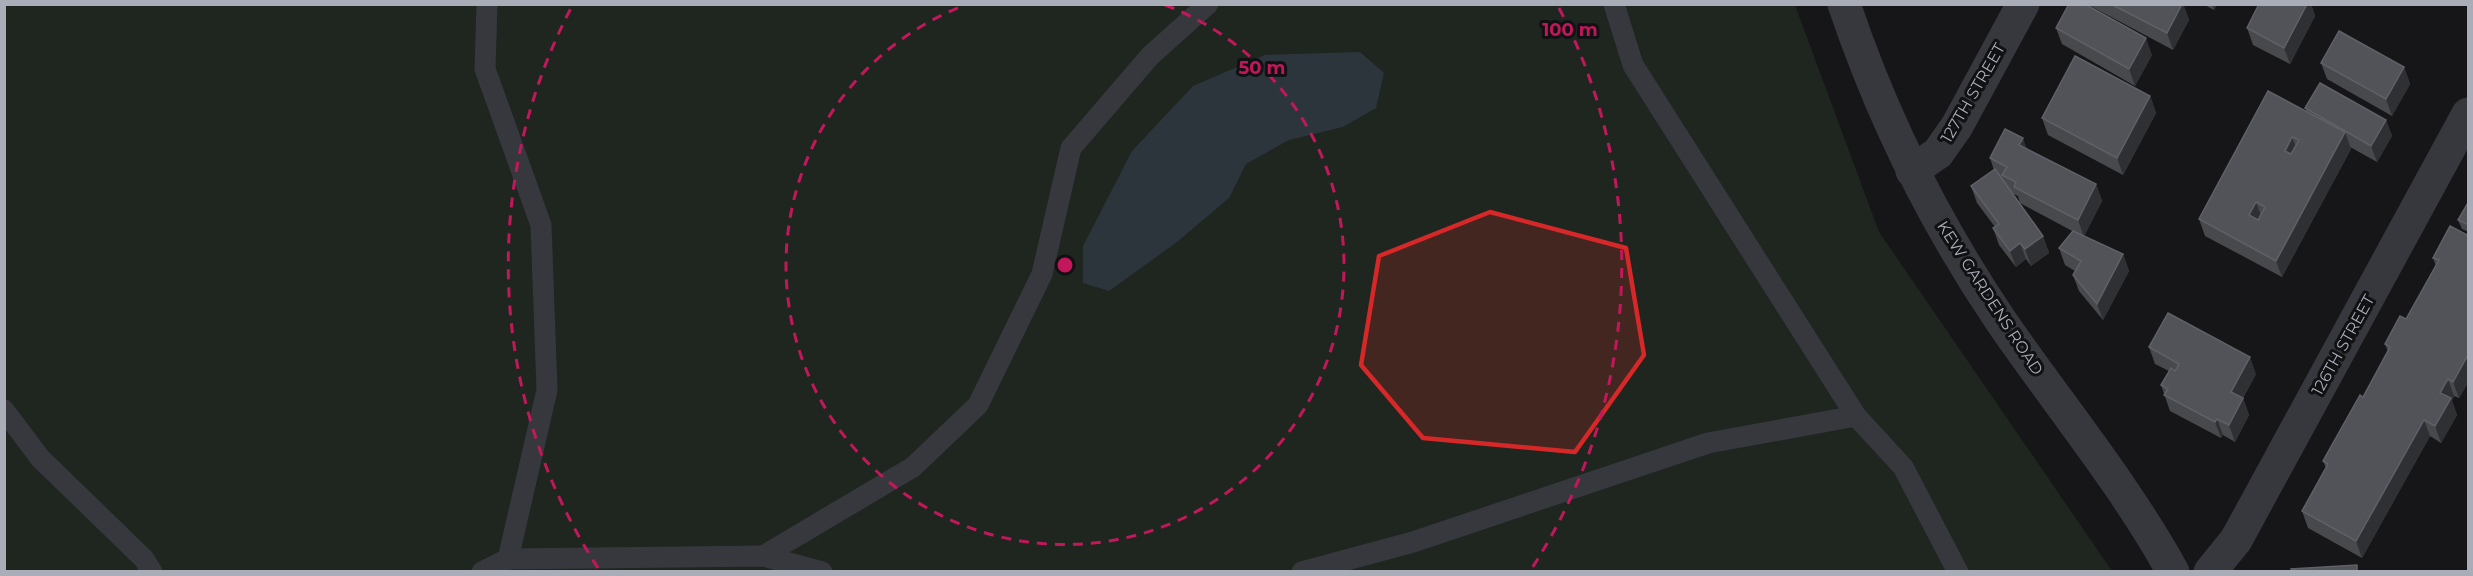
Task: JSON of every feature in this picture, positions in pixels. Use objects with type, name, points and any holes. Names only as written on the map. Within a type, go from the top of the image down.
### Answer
[{"type":"street","name":"KEW GARDENS ROAD","points":[[1844,4],[1884,111],[1938,220],[2000,319],[2123,494],[2173,572]]},
{"type":"street","name":"127TH STREET","points":[[1912,171],[1938,153],[1957,126],[2023,4]]},
{"type":"street","name":"126TH STREET","points":[[2210,572],[2236,540],[2469,114]]},
{"type":"lane","points":[[487,4],[485,69],[541,225],[542,237],[547,390],[508,559]]},
{"type":"lane","points":[[763,556],[913,467],[978,405],[1042,274],[1071,148],[1150,56],[1208,4]]},
{"type":"lane","points":[[1614,4],[1633,65],[1856,416],[1903,467],[1958,572]]},
{"type":"lane","points":[[4,410],[40,458],[144,559],[152,572]]},
{"type":"lane","points":[[1302,572],[1413,542],[1708,444],[1856,416]]},
{"type":"lane","points":[[482,572],[508,559],[763,556],[822,572]]},
{"type":"highlighted area","points":[[1490,212],[1626,248],[1644,355],[1575,452],[1423,438],[1361,365],[1379,256]]},
{"type":"shaded area","points":[[4,5],[1795,5],[1879,232],[2112,571],[5,571]]},
{"type":"shaded area","points":[[1360,52],[1384,73],[1376,108],[1343,127],[1289,140],[1246,164],[1229,198],[1177,242],[1109,291],[1083,283],[1083,246],[1132,151],[1193,86],[1265,55]]},
{"type":"building","points":[[2069,4],[2085,4],[2146,38],[2129,69],[2056,28]]},
{"type":"building","points":[[2111,4],[2182,4],[2167,33]]},
{"type":"building","points":[[2259,4],[2307,4],[2284,48],[2247,28]]},
{"type":"building","points":[[2339,31],[2404,67],[2386,99],[2321,63]]},
{"type":"building","points":[[2075,56],[2150,96],[2117,158],[2042,118]]},
{"type":"building","points":[[2320,83],[2386,120],[2371,146],[2305,108]]},
{"type":"building","points":[[2268,91],[2345,132],[2276,261],[2199,219]],"holes":[[[2292,137],[2299,140],[2291,154],[2285,151]],[[2256,202],[2265,207],[2258,220],[2249,215]]]},
{"type":"building","points":[[2005,129],[2023,138],[2019,145],[2096,184],[2078,220],[2014,187],[2016,182],[2002,175],[2007,167],[1990,158]]},
{"type":"building","points":[[1995,169],[2043,236],[2025,249],[2020,243],[2010,251],[1993,228],[1999,224],[1971,186]]},
{"type":"building","points":[[2469,201],[2469,225],[2458,220]]},
{"type":"building","points":[[2450,226],[2469,236],[2469,353],[2453,382],[2448,379],[2440,393],[2451,398],[2435,426],[2424,420],[2356,541],[2302,511],[2328,464],[2323,461],[2360,395],[2363,397],[2390,347],[2385,344],[2400,316],[2406,319],[2439,260],[2433,258]]},
{"type":"building","points":[[2073,231],[2123,254],[2097,304],[2073,275],[2081,261],[2059,248]]},
{"type":"building","points":[[2168,313],[2250,357],[2231,392],[2243,398],[2229,425],[2217,419],[2215,422],[2164,395],[2168,389],[2161,385],[2171,368],[2175,371],[2179,364],[2149,347]]},
{"type":"building","points":[[2357,565],[2357,572],[2292,572],[2291,569]]}]
